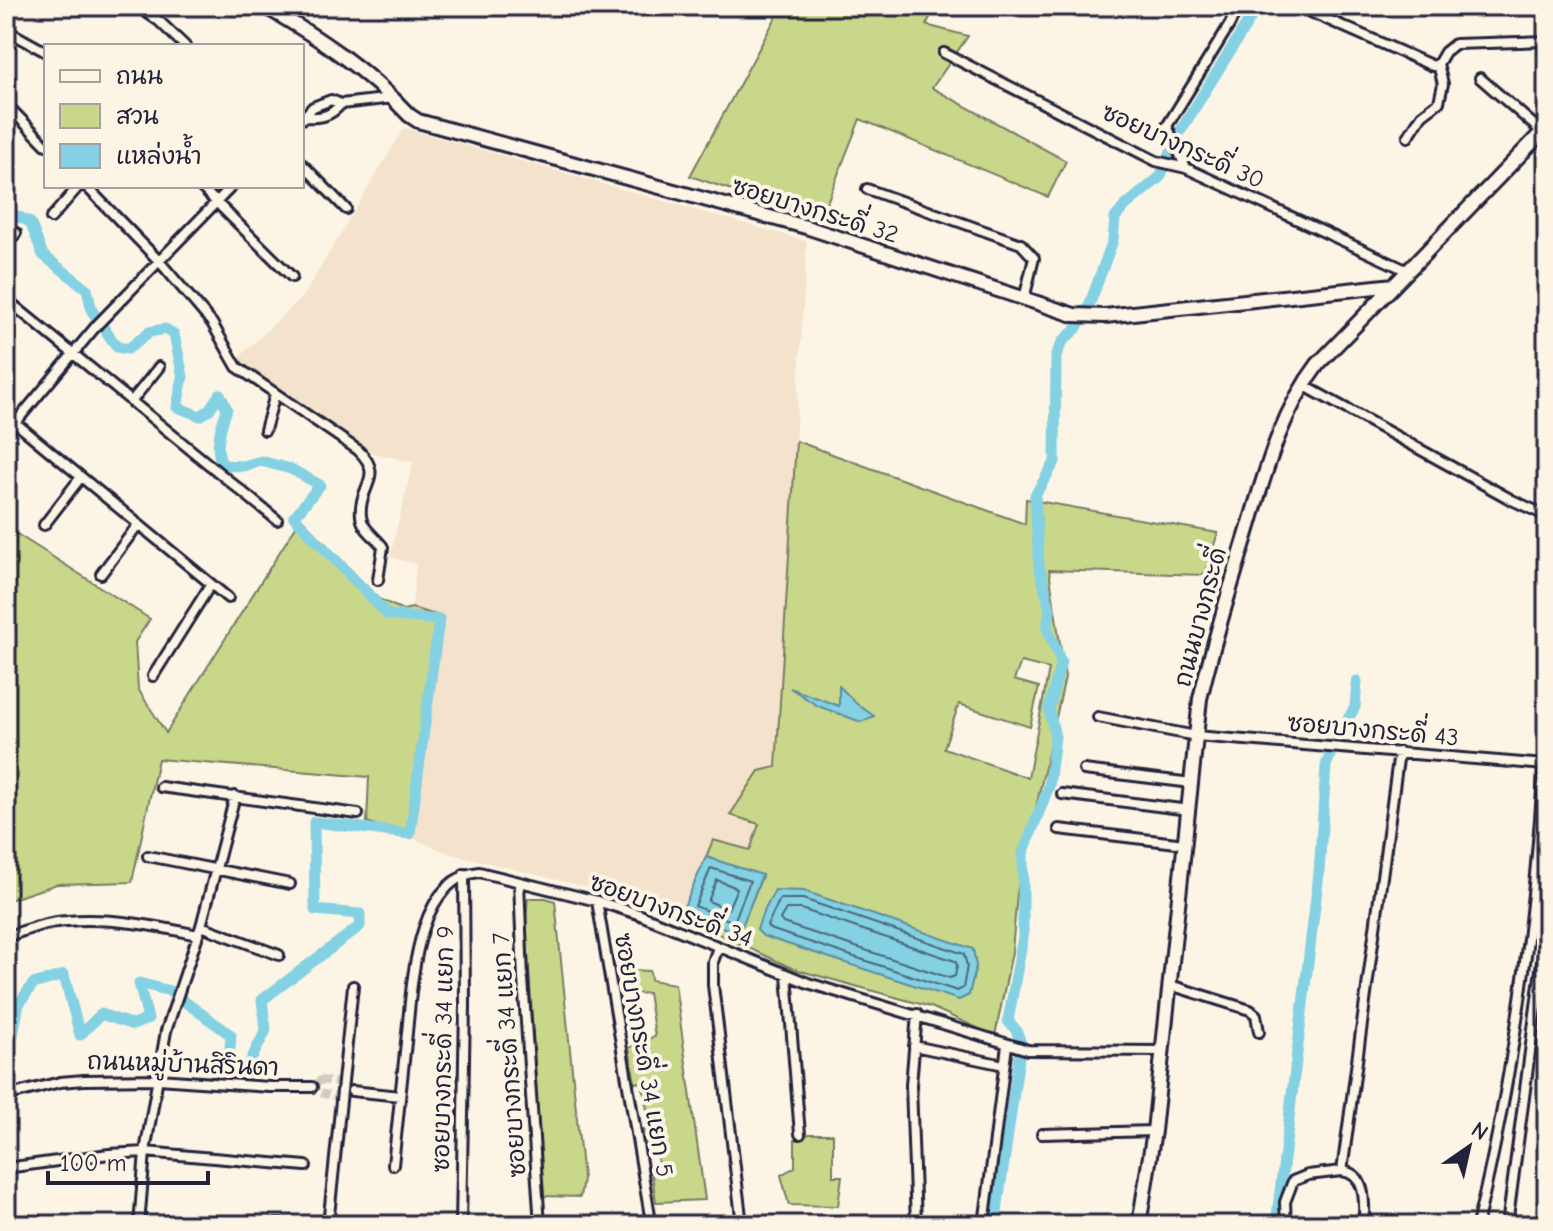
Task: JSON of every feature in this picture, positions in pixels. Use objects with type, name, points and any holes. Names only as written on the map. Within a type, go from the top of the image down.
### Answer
[{"type":"street","points":[[137,6],[159,21],[183,44]]},
{"type":"street","name":"ซอยบางกระดี่ 32","points":[[264,6],[320,38],[360,67],[409,115],[436,127],[806,227],[1081,316],[1394,285]]},
{"type":"street","points":[[1186,168],[1167,126],[1238,6]]},
{"type":"street","points":[[1297,6],[1433,66],[1455,44],[1547,41]]},
{"type":"street","points":[[6,30],[44,51]]},
{"type":"street","name":"ซอยบางกระดี่ 30","points":[[944,53],[1159,162],[1186,168],[1408,271]]},
{"type":"street","points":[[1408,137],[1422,115],[1439,102],[1443,84],[1438,64]]},
{"type":"street","points":[[1480,78],[1544,130]]},
{"type":"street","points":[[304,117],[313,107],[331,100],[341,104],[394,98]]},
{"type":"street","points":[[6,104],[44,143]]},
{"type":"street","name":"ถนนบางกระดี่","points":[[1139,1225],[1154,1131],[1200,699],[1211,649],[1272,449],[1289,407],[1318,364],[1544,130]]},
{"type":"street","points":[[304,166],[346,209]]},
{"type":"street","points":[[51,218],[77,188]]},
{"type":"street","points":[[88,188],[159,261],[212,323],[237,367],[370,461],[372,472],[361,517],[364,526],[383,547],[378,580]]},
{"type":"street","points":[[202,188],[292,277]]},
{"type":"street","points":[[6,434],[97,325],[230,188]]},
{"type":"street","points":[[867,189],[1021,244],[1034,258],[1024,299]]},
{"type":"street","points":[[6,246],[16,233]]},
{"type":"street","points":[[6,299],[277,520]]},
{"type":"street","points":[[131,402],[159,367]]},
{"type":"street","points":[[1303,385],[1512,500],[1547,516]]},
{"type":"street","points":[[265,430],[275,394]]},
{"type":"street","points":[[6,415],[228,598]]},
{"type":"street","points":[[44,525],[81,477]]},
{"type":"street","points":[[101,574],[138,525]]},
{"type":"street","points":[[153,676],[211,584]]},
{"type":"street","name":"ซอยบางกระดี่ 43","points":[[1098,717],[1196,736],[1545,764]]},
{"type":"street","points":[[1342,1171],[1399,752]]},
{"type":"street","points":[[1477,1225],[1493,1160],[1514,1044],[1545,764]]},
{"type":"street","points":[[1084,770],[1192,783]]},
{"type":"street","points":[[161,787],[358,814]]},
{"type":"street","points":[[1062,794],[1189,810]]},
{"type":"street","points":[[139,1225],[145,1152],[161,1053],[173,1004],[200,930],[235,796]]},
{"type":"street","points":[[1059,829],[1185,844]]},
{"type":"street","points":[[148,856],[290,884]]},
{"type":"street","name":"ซอยบางกระดี่ 34","points":[[464,874],[479,872],[597,901],[638,914],[787,975],[1012,1046],[1028,1050],[1163,1051]]},
{"type":"street","points":[[393,1165],[419,943],[434,904],[453,881],[464,874]]},
{"type":"street","name":"ซอยบางกระดี่ 34 แยก 9","points":[[461,1225],[464,874]]},
{"type":"street","name":"ซอยบางกระดี่ 34 แยก 7","points":[[519,882],[540,1225]]},
{"type":"street","name":"ซอยบางกระดี่ 34 แยก 5","points":[[597,901],[650,1216]]},
{"type":"street","points":[[6,937],[68,920],[200,930],[279,955]]},
{"type":"street","points":[[1507,1225],[1547,924]]},
{"type":"street","points":[[718,947],[713,962],[713,985],[742,1225]]},
{"type":"street","points":[[787,975],[800,1134]]},
{"type":"street","points":[[1170,985],[1250,1010],[1256,1015],[1259,1032]]},
{"type":"street","points":[[328,1225],[353,986]]},
{"type":"street","points":[[916,1225],[911,1085],[917,1014]]},
{"type":"street","points":[[914,1046],[1004,1065]]},
{"type":"street","points":[[984,1225],[1004,1065],[1012,1046]]},
{"type":"street","name":"ถนนหมู่บ้านสิรินดา","points":[[6,1096],[60,1082],[159,1079],[312,1087]]},
{"type":"street","points":[[352,1091],[400,1096]]},
{"type":"street","points":[[1042,1134],[1154,1131]]},
{"type":"street","points":[[6,1168],[145,1152],[306,1166]]},
{"type":"street","points":[[1286,1225],[1285,1202],[1293,1181],[1308,1175],[1342,1171],[1356,1176],[1363,1187],[1364,1225]]},
{"type":"street","points":[[161,1225],[295,1224]]},
{"type":"shaded area","points":[[404,128],[807,241],[776,767],[759,771],[730,815],[760,824],[750,850],[713,841],[680,916],[630,898],[448,853],[412,838],[443,617],[412,608],[416,564],[390,557],[413,462],[373,453],[236,360],[304,295]]},
{"type":"green space","points":[[782,6],[936,6],[926,25],[968,36],[932,88],[1066,161],[1048,197],[860,119],[820,220],[690,176]]},
{"type":"green space","points":[[796,441],[1025,524],[1026,499],[1218,533],[1204,575],[1049,570],[1065,677],[1017,893],[1012,952],[995,1036],[931,1007],[794,969],[680,916],[682,911],[739,933],[762,876],[706,857],[713,840],[750,850],[759,824],[730,815],[759,771],[776,767]],"holes":[[[1021,662],[1049,669],[1028,778],[944,748],[959,704],[1030,727],[1039,687],[1014,680]]]},
{"type":"green space","points":[[301,518],[379,599],[403,610],[412,608],[443,617],[412,838],[367,822],[369,777],[158,759],[132,882],[57,884],[6,901],[6,527],[150,619],[135,642],[138,689],[166,733]]},
{"type":"green space","points":[[528,898],[555,901],[583,1179],[580,1197],[543,1196],[526,920]]},
{"type":"green space","points":[[629,970],[650,971],[651,980],[675,984],[705,1200],[656,1202],[651,1169],[658,1168],[657,1151],[646,1146],[644,1129],[650,1126],[642,1082],[635,1083],[629,1048],[655,1036],[648,993],[619,995],[616,983],[630,983]]},
{"type":"green space","points":[[809,1134],[833,1134],[833,1176],[842,1176],[838,1206],[789,1205],[781,1175],[795,1167],[795,1140]]},
{"type":"water","points":[[839,686],[874,716],[861,722],[818,706],[790,688],[839,706]]},
{"type":"water","points":[[706,857],[762,875],[739,934],[682,911]]},
{"type":"water","points":[[775,890],[804,891],[973,949],[976,966],[969,995],[959,1000],[763,936],[757,930]]},
{"type":"waterway","points":[[995,1225],[1021,1043],[1008,1021],[1023,937],[1023,854],[1049,786],[1055,737],[1049,709],[1061,662],[1047,628],[1050,610],[1039,566],[1035,495],[1055,462],[1056,355],[1089,306],[1113,240],[1115,218],[1160,177],[1181,130],[1250,19],[1252,6]]},
{"type":"waterway","points":[[6,211],[30,222],[43,255],[87,289],[92,311],[117,347],[128,349],[149,332],[165,329],[174,334],[183,377],[177,407],[200,416],[208,411],[220,394],[227,409],[218,445],[223,465],[243,466],[261,461],[291,469],[320,485],[294,517],[388,615],[439,620],[410,834],[314,822],[315,910],[360,914],[360,926],[262,1000],[266,1030],[247,1068],[229,1062],[231,1035],[170,991],[139,983],[148,1019],[133,1025],[101,1014],[80,1035],[64,975],[33,984],[19,1004],[9,1055],[6,1055]]},
{"type":"waterway","points":[[1337,738],[1355,707],[1357,681]]},
{"type":"waterway","points":[[1276,1225],[1319,873],[1326,766],[1330,755]]},
{"type":"tunnel","points":[[321,1080],[344,1084],[352,1091],[343,1098],[319,1093],[312,1087],[321,1080]]}]
